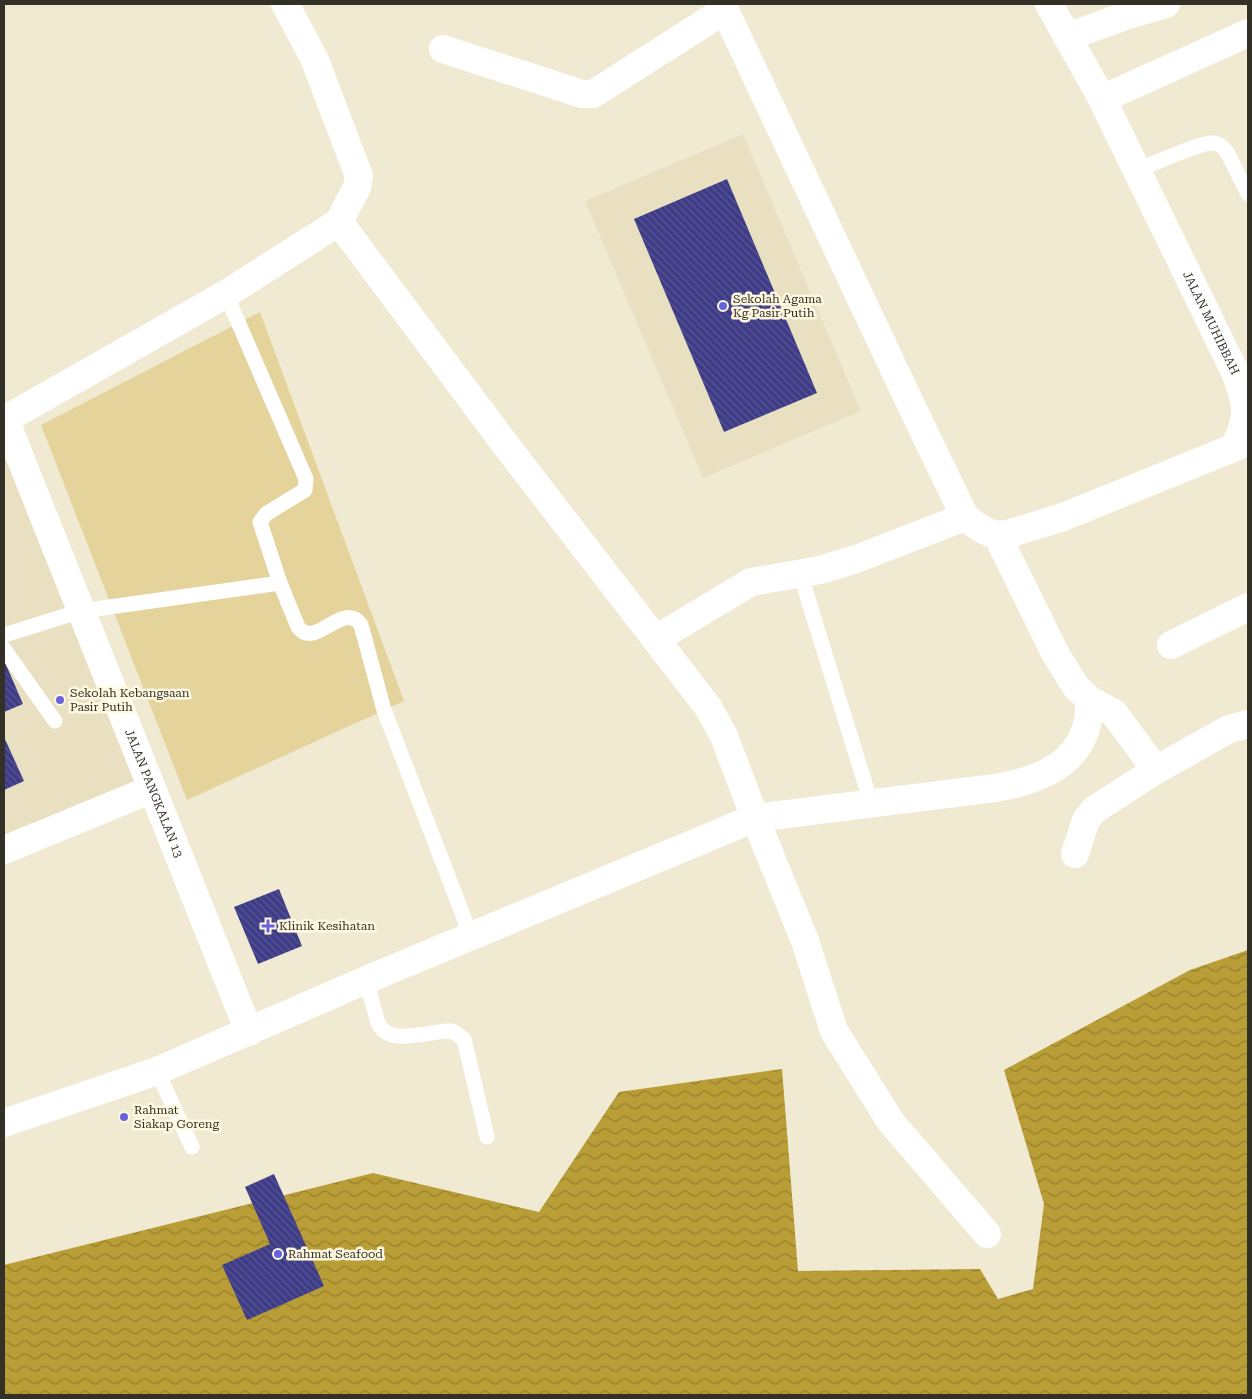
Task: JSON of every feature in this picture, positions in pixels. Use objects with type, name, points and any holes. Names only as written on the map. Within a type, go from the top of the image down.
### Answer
[{"type":"street","points":[[4,418],[226,294],[339,222],[357,187],[359,176],[314,58],[285,4]]},
{"type":"street","name":"JALAN MUHIBBAH","points":[[997,535],[1008,534],[1063,517],[1241,444],[1246,414],[1243,394],[1235,372],[1102,99],[1049,4]]},
{"type":"street","points":[[1068,37],[1128,15],[1166,4]]},
{"type":"street","points":[[443,49],[582,94],[593,94],[724,7],[965,516],[977,526],[997,535],[1055,653],[1076,687],[1090,700],[1114,713],[1156,770]]},
{"type":"street","points":[[1102,99],[1248,34]]},
{"type":"street","points":[[339,222],[511,452],[708,707],[720,729],[805,941],[834,1031],[891,1122],[987,1234]]},
{"type":"street","name":"JALAN PANGKALAN 13","points":[[4,418],[249,1032]]},
{"type":"street","points":[[656,639],[751,582],[820,570],[856,559],[965,516]]},
{"type":"street","points":[[1171,645],[1248,607]]},
{"type":"street","points":[[4,1123],[158,1071],[366,980],[755,818],[995,788],[1020,784],[1040,777],[1067,758],[1080,743],[1086,729],[1090,700]]},
{"type":"street","points":[[1075,854],[1086,820],[1091,813],[1156,770],[1229,729],[1248,724]]},
{"type":"street","points":[[4,850],[152,789]]},
{"type":"lane","points":[[1136,170],[1205,144],[1218,144],[1228,154],[1248,194]]},
{"type":"lane","points":[[226,294],[306,479],[305,490],[266,514],[260,522],[280,583],[301,632],[313,633],[344,618],[351,617],[357,619],[384,710],[471,936]]},
{"type":"lane","points":[[800,573],[871,803]]},
{"type":"lane","points":[[4,635],[82,611],[280,583]]},
{"type":"lane","points":[[4,649],[55,721]]},
{"type":"lane","points":[[366,980],[380,1029],[385,1034],[398,1036],[452,1031],[464,1039],[487,1137]]},
{"type":"lane","points":[[158,1071],[192,1146]]},
{"type":"shaded area","name":"Sekolah Agama Kg Pasir Putih","points":[[743,134],[861,411],[703,478],[585,201]]},
{"type":"shaded area","points":[[260,312],[404,701],[187,800],[41,425]]},
{"type":"shaded area","name":"Sekolah Kebangsaan Pasir Putih","points":[[4,420],[152,789],[4,850]]},
{"type":"water","points":[[1248,950],[1248,1395],[4,1395],[4,1265],[373,1173],[539,1212],[619,1092],[782,1069],[798,1271],[980,1269],[998,1299],[1033,1289],[1044,1204],[1004,1070],[1190,970]]},
{"type":"building","points":[[727,179],[817,393],[724,432],[634,219]]},
{"type":"building","points":[[4,660],[23,704],[4,712]]},
{"type":"building","points":[[4,737],[24,781],[4,790]]},
{"type":"building","name":"Klinik Kesihatan","points":[[279,889],[302,946],[258,964],[234,907]]},
{"type":"building","name":"Rahmat Seafood","points":[[274,1174],[324,1286],[247,1320],[222,1265],[270,1244],[245,1187]]},
{"type":"place","name":"Sekolah Agama Kg Pasir Putih","points":[[723,306]]},
{"type":"place","name":"Sekolah Kebangsaan Pasir Putih","points":[[60,700]]},
{"type":"place","name":"Klinik Kesihatan","points":[[268,926]]},
{"type":"place","name":"Rahmat Siakap Goreng","points":[[124,1117]]},
{"type":"place","name":"Rahmat Seafood","points":[[278,1254]]}]
